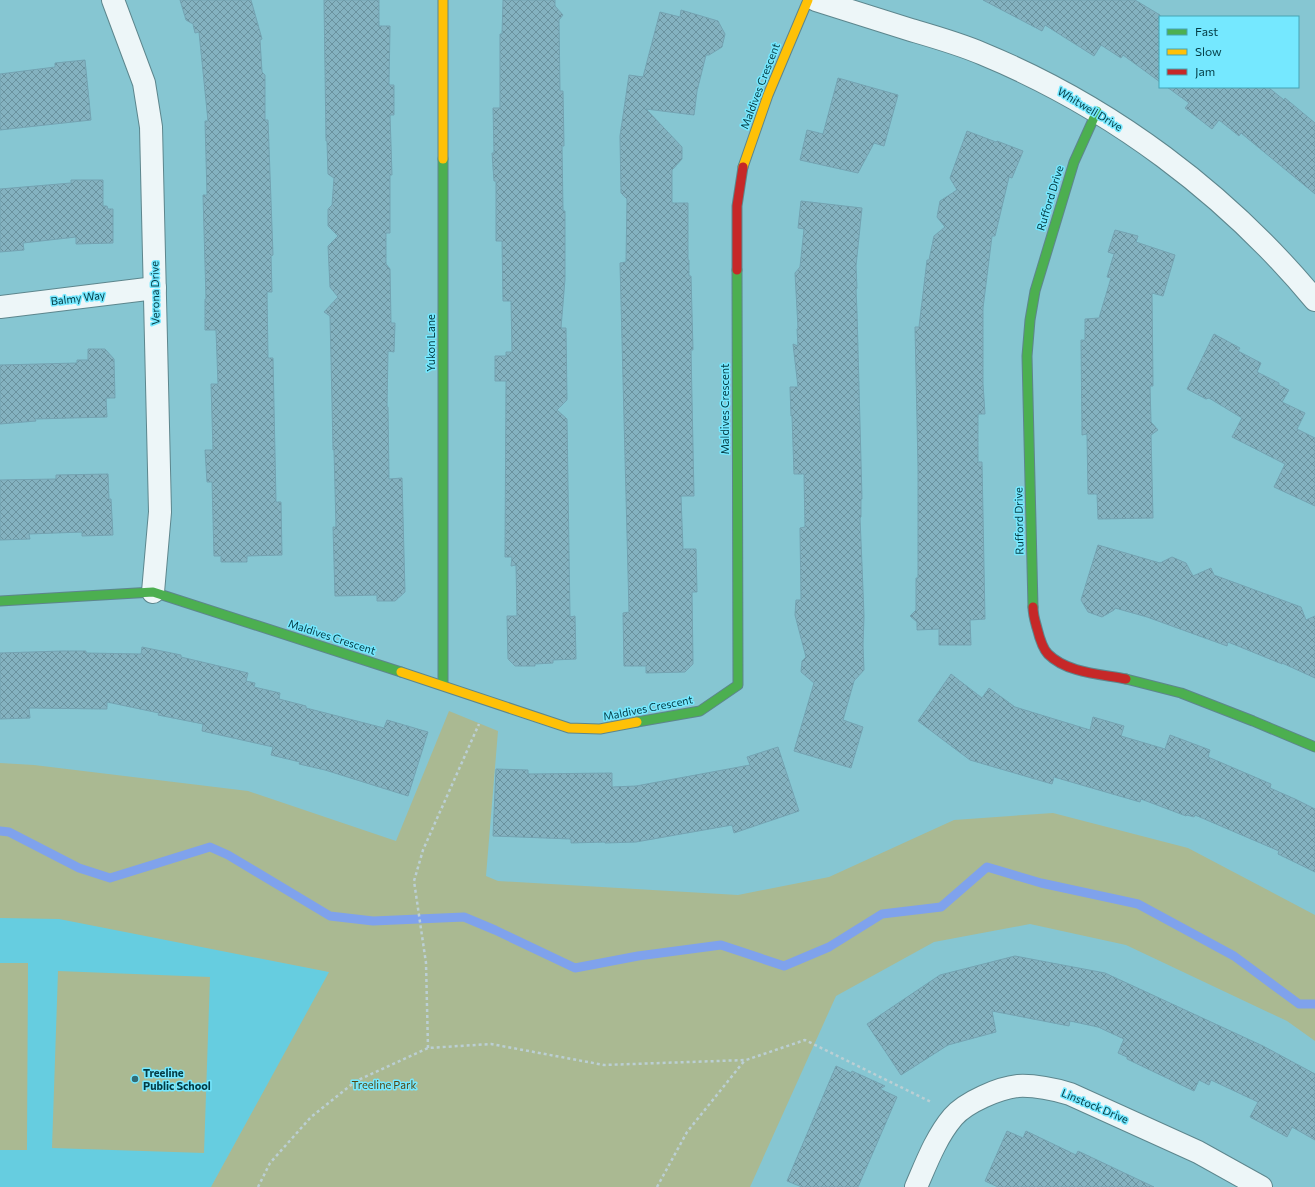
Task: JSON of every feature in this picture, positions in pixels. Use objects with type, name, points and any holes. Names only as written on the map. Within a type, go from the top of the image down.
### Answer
[{"type":"street","name":"Verona Drive","points":[[113,0],[144,84],[152,127],[160,512],[153,592]]},
{"type":"street","name":"Yukon Lane","points":[[442,685],[443,0]]},
{"type":"street","name":"Maldives Crescent","points":[[0,601],[153,592],[442,685],[569,728],[600,729],[700,711],[738,685],[737,206],[743,165],[768,95],[808,0]]},
{"type":"street","name":"Whitwell Drive","points":[[816,0],[982,53],[1058,90],[1096,111],[1162,155],[1194,179],[1262,242],[1315,300]]},
{"type":"street","name":"Rufford Drive","points":[[1096,111],[1074,162],[1035,291],[1030,320],[1027,356],[1033,613],[1039,637],[1047,653],[1064,665],[1181,694],[1315,747]]},
{"type":"street","name":"Balmy Way","points":[[0,307],[155,288]]},
{"type":"street","name":"Linstock Drive","points":[[916,1187],[942,1133],[954,1116],[968,1105],[982,1098],[998,1091],[1017,1086],[1051,1088],[1070,1094],[1198,1152],[1261,1187]]},
{"type":"path","points":[[428,1048],[426,963],[414,881],[423,850],[490,701]]},
{"type":"path","points":[[258,1187],[270,1163],[310,1117],[356,1081],[428,1048],[491,1044],[604,1065],[746,1060],[805,1040],[931,1102]]},
{"type":"path","points":[[657,1187],[687,1132],[746,1060]]},
{"type":"shaded area","name":"Treeline Public School","points":[[0,916],[52,917],[330,972],[211,1187],[0,1187]]},
{"type":"green space","name":"Treeline Park","points":[[449,711],[498,731],[486,876],[498,881],[738,895],[829,877],[954,820],[1053,813],[1188,848],[1315,915],[1315,1041],[1287,1021],[1126,945],[1030,924],[934,942],[836,996],[750,1187],[211,1187],[329,972],[59,919],[0,918],[0,763],[34,765],[248,791],[396,841]]},
{"type":"green space","points":[[0,963],[28,963],[27,1150],[0,1150]]},
{"type":"green space","points":[[58,971],[210,977],[204,1153],[52,1148]]},
{"type":"building","points":[[180,0],[251,0],[262,39],[260,40],[262,72],[265,75],[265,120],[268,120],[273,255],[271,256],[272,292],[267,292],[268,358],[273,358],[276,502],[281,502],[282,555],[247,556],[247,562],[221,562],[221,556],[214,556],[212,482],[207,482],[205,450],[213,450],[211,384],[218,384],[216,330],[205,330],[206,299],[203,195],[207,195],[205,121],[208,121],[199,32],[195,33],[193,24],[186,20]]},
{"type":"building","points":[[324,0],[379,0],[379,26],[390,26],[389,85],[394,85],[394,115],[390,115],[392,175],[390,175],[390,233],[386,233],[386,264],[390,269],[391,323],[395,323],[394,352],[388,351],[387,407],[389,479],[402,478],[405,592],[395,601],[377,601],[377,595],[335,596],[333,527],[336,527],[330,316],[324,312],[338,297],[330,287],[328,246],[338,236],[328,226],[328,209],[332,205],[334,178],[328,174],[326,141]]},
{"type":"building","points":[[503,0],[555,0],[555,6],[563,15],[559,20],[560,91],[563,91],[563,211],[565,211],[565,279],[561,328],[566,328],[567,400],[557,410],[567,419],[570,617],[575,616],[576,659],[553,660],[553,663],[535,664],[535,666],[515,666],[508,659],[507,616],[517,616],[516,565],[511,566],[512,557],[505,557],[506,381],[495,381],[495,356],[506,356],[506,352],[512,352],[511,301],[503,301],[502,241],[496,241],[496,181],[494,181],[492,153],[494,153],[493,108],[500,108],[500,34],[502,34]]},
{"type":"building","points":[[983,0],[1135,0],[1160,15],[1159,81],[1123,55],[1121,58],[1101,45],[1094,56],[1045,25],[1042,31]]},
{"type":"building","points":[[681,10],[718,21],[725,34],[722,47],[709,55],[706,55],[697,91],[694,115],[646,109],[682,147],[682,159],[672,170],[672,203],[688,203],[688,260],[689,276],[691,276],[693,350],[691,350],[694,496],[681,496],[683,549],[696,549],[697,592],[692,592],[693,664],[685,672],[646,673],[646,666],[624,666],[623,613],[629,612],[620,263],[626,262],[627,199],[621,193],[620,136],[629,75],[643,77],[660,12],[680,17]]},
{"type":"building","points":[[85,60],[91,120],[0,130],[0,74],[55,67],[55,63]]},
{"type":"building","points":[[838,78],[898,95],[884,146],[874,143],[858,173],[800,160],[807,130],[823,134]]},
{"type":"building","points":[[1168,88],[1269,88],[1284,100],[1285,98],[1315,123],[1315,194],[1241,133],[1239,136],[1219,120],[1212,129],[1185,108],[1189,103]]},
{"type":"building","points":[[967,131],[1023,151],[1012,178],[1009,177],[995,236],[992,236],[983,308],[983,384],[985,414],[978,414],[978,462],[982,462],[985,619],[970,620],[971,645],[939,645],[939,629],[917,630],[917,622],[910,616],[916,610],[916,578],[918,578],[918,468],[915,327],[919,327],[927,260],[929,260],[934,236],[945,227],[937,217],[940,201],[957,190],[950,178]]},
{"type":"building","points":[[71,180],[103,180],[103,206],[107,206],[108,209],[113,209],[113,243],[76,244],[76,237],[23,243],[24,250],[0,252],[0,189],[71,183]]},
{"type":"building","points":[[801,201],[862,208],[856,266],[856,290],[862,499],[860,518],[864,616],[864,670],[854,681],[843,720],[863,727],[851,768],[794,751],[814,683],[801,672],[802,661],[806,657],[795,615],[796,600],[801,600],[800,528],[805,527],[804,474],[794,474],[790,387],[798,387],[793,344],[798,346],[795,273],[800,267],[804,229],[798,228]]},
{"type":"building","points":[[1115,230],[1138,236],[1136,242],[1175,255],[1163,296],[1152,293],[1153,386],[1150,386],[1151,422],[1158,430],[1151,435],[1153,518],[1098,519],[1097,494],[1088,494],[1087,434],[1082,435],[1081,340],[1085,340],[1085,319],[1099,318],[1111,278],[1107,277],[1114,254],[1108,252]]},
{"type":"building","points":[[1214,334],[1240,348],[1238,351],[1261,363],[1257,372],[1289,390],[1282,402],[1305,413],[1297,429],[1315,438],[1315,506],[1274,487],[1285,464],[1232,437],[1242,418],[1209,398],[1206,399],[1187,389]]},
{"type":"building","points":[[88,349],[105,349],[114,359],[115,398],[106,398],[107,417],[35,419],[36,421],[0,424],[0,365],[77,363],[77,360],[88,360]]},
{"type":"building","points":[[108,474],[113,535],[82,536],[82,532],[29,534],[30,539],[0,540],[0,480],[56,479],[56,475]]},
{"type":"building","points":[[1098,545],[1160,563],[1172,557],[1186,563],[1193,576],[1211,568],[1214,575],[1301,607],[1306,620],[1315,616],[1315,678],[1282,663],[1228,642],[1227,646],[1147,617],[1115,608],[1102,617],[1088,612],[1081,600]]},
{"type":"building","points":[[142,647],[181,655],[181,657],[248,673],[246,681],[255,683],[254,687],[280,693],[279,699],[306,706],[306,708],[384,728],[387,720],[428,732],[408,796],[325,770],[299,764],[300,762],[271,755],[273,747],[202,731],[203,724],[158,715],[159,713],[107,702],[107,709],[29,708],[30,718],[0,719],[0,653],[86,651],[86,653],[141,654]]},
{"type":"building","points":[[951,674],[982,698],[989,688],[1015,707],[1090,730],[1093,717],[1124,726],[1121,736],[1165,749],[1170,735],[1210,750],[1208,757],[1271,784],[1270,788],[1315,809],[1315,872],[1278,854],[1279,851],[1195,815],[1194,817],[1186,816],[1141,799],[1140,802],[1054,777],[1052,784],[970,760],[918,721]]},
{"type":"building","points":[[778,747],[799,811],[734,833],[732,825],[636,842],[605,843],[571,843],[571,839],[493,836],[496,769],[528,770],[528,774],[612,773],[612,787],[636,786],[750,765],[747,757]]},
{"type":"building","points":[[1015,956],[1105,973],[1263,1046],[1315,1074],[1315,1140],[1292,1127],[1287,1137],[1250,1117],[1258,1102],[1211,1080],[1209,1085],[1199,1080],[1194,1091],[1127,1059],[1127,1057],[1118,1053],[1124,1039],[1098,1027],[1070,1021],[1069,1026],[992,1011],[996,1032],[948,1045],[901,1075],[867,1024],[940,975]]},
{"type":"building","points":[[836,1066],[851,1073],[852,1071],[885,1086],[880,1089],[897,1097],[858,1187],[802,1187],[787,1181]]},
{"type":"building","points":[[1007,1131],[1023,1138],[1026,1131],[1076,1155],[1078,1151],[1154,1187],[998,1187],[985,1181]]},
{"type":"waterway","points":[[0,831],[9,832],[79,868],[110,878],[210,847],[228,855],[330,916],[373,921],[464,917],[575,968],[638,956],[721,945],[784,966],[829,947],[882,914],[941,907],[987,867],[1041,883],[1138,904],[1234,956],[1299,1004],[1315,1004]]},
{"type":"traffic: fast","points":[[1033,607],[1027,356],[1030,320],[1035,291],[1074,162],[1097,111]]},
{"type":"traffic: fast","points":[[443,159],[443,685]]},
{"type":"traffic: fast","points":[[637,722],[700,711],[738,685],[737,270]]},
{"type":"traffic: fast","points":[[0,601],[153,592],[401,672]]},
{"type":"traffic: fast","points":[[1126,679],[1181,693],[1315,747]]},
{"type":"traffic: slow","points":[[443,0],[443,159]]},
{"type":"traffic: slow","points":[[743,167],[768,95],[808,0]]},
{"type":"traffic: slow","points":[[401,672],[569,728],[600,729],[637,722]]},
{"type":"traffic: jam","points":[[737,270],[737,206],[743,167]]},
{"type":"traffic: jam","points":[[1033,607],[1033,613],[1042,645],[1048,654],[1074,669],[1126,679]]},
{"type":"place","name":"Treeline Public School","points":[[135,1079]]}]
